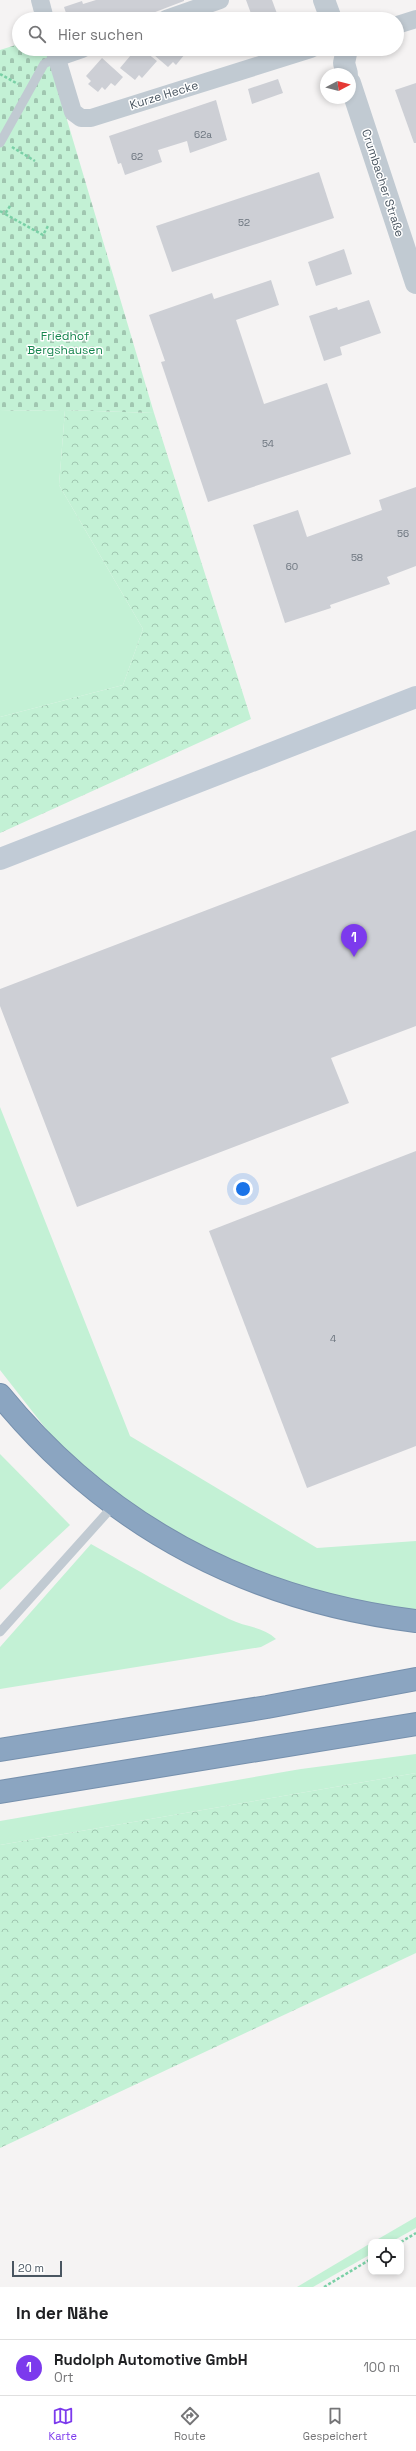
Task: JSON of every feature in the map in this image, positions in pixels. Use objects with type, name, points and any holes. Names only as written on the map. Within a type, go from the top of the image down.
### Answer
[{"type":"highway","points":[[0,1395],[22,1422],[63,1463],[114,1505],[156,1534],[207,1562],[261,1585],[317,1603],[374,1616],[416,1621]]},
{"type":"highway","points":[[0,1750],[267,1707],[416,1679]]},
{"type":"highway","points":[[0,1792],[416,1724]]},
{"type":"main road","points":[[0,858],[413,699]]},
{"type":"street","points":[[40,0],[43,12]]},
{"type":"street","points":[[186,12],[220,0]]},
{"type":"street","points":[[324,0],[328,12]]},
{"type":"street","points":[[404,23],[416,19]]},
{"type":"street","name":"Kurze Hecke","points":[[56,56],[73,112],[81,118],[91,118],[289,56]]},
{"type":"street","points":[[345,68],[344,63],[346,56]]},
{"type":"street","name":"Crumbacher Straße","points":[[356,100],[403,232],[416,283]]},
{"type":"lane","points":[[0,142],[44,64],[53,56]]},
{"type":"lane","points":[[0,1632],[114,1505]]},
{"type":"path","points":[[0,74],[29,90]]},
{"type":"path","points":[[0,142],[35,161]]},
{"type":"path","points":[[6,214],[10,206]]},
{"type":"path","points":[[0,211],[43,235],[48,226]]},
{"type":"path","points":[[404,2240],[416,2234]]},
{"type":"path","points":[[324,2287],[368,2261]]},
{"type":"green space","name":"Friedhof Bergshausen","points":[[12,46],[12,56],[48,56],[154,413],[65,410],[0,411],[0,50]]},
{"type":"green space","points":[[65,410],[59,485],[143,629],[123,685],[0,717],[0,411]]},
{"type":"green space","points":[[65,410],[154,413],[251,719],[0,833],[0,717],[123,685],[143,629],[59,485]]},
{"type":"green space","points":[[0,1107],[130,1436],[317,1548],[416,1541],[416,1610],[347,1603],[265,1580],[142,1519],[57,1443],[0,1370]]},
{"type":"green space","points":[[0,1454],[70,1525],[0,1590]]},
{"type":"green space","points":[[91,1544],[211,1610],[235,1622],[266,1632],[276,1639],[261,1647],[0,1689],[0,1647]]},
{"type":"green space","points":[[416,1754],[416,1773],[0,1845],[0,1821],[301,1769]]},
{"type":"green space","points":[[416,1773],[416,1953],[0,2148],[0,1845]]},
{"type":"green space","points":[[416,2217],[416,2228],[396,2239],[378,2239]]},
{"type":"green space","points":[[368,2245],[368,2256],[313,2287],[297,2287]]},
{"type":"building","points":[[96,0],[184,0],[155,12],[66,12],[64,7],[82,1],[83,4]]},
{"type":"building","points":[[246,0],[272,0],[276,12],[250,12]]},
{"type":"building","points":[[130,56],[151,56],[157,61],[142,78],[139,75],[135,80],[120,68]]},
{"type":"building","points":[[155,56],[183,56],[176,65],[173,62],[168,67]]},
{"type":"building","points":[[102,58],[123,77],[115,86],[111,83],[105,90],[102,87],[98,92],[88,84],[91,81],[86,76]]},
{"type":"building","points":[[278,79],[283,93],[252,104],[248,89]]},
{"type":"building","points":[[416,83],[416,143],[414,143],[395,90]]},
{"type":"building","points":[[216,100],[227,140],[190,153],[187,141],[158,150],[162,162],[125,175],[121,163],[118,164],[109,136]]},
{"type":"building","points":[[319,172],[334,218],[172,272],[156,226]]},
{"type":"building","points":[[344,249],[352,274],[316,286],[308,262]]},
{"type":"building","points":[[271,280],[279,305],[236,320],[264,404],[327,383],[351,454],[208,502],[161,362],[165,361],[149,315],[212,293],[214,299]]},
{"type":"building","points":[[369,300],[381,333],[340,347],[342,355],[324,361],[309,316],[337,307],[338,310]]},
{"type":"building","points":[[416,487],[416,566],[387,577],[390,584],[330,605],[331,608],[285,623],[253,525],[298,510],[307,537],[382,510],[379,500]]},
{"type":"building","points":[[416,830],[416,1026],[331,1058],[349,1103],[77,1207],[0,1006],[0,989]]},
{"type":"building","points":[[416,1151],[416,1446],[307,1488],[209,1231]]},
{"type":"place","name":"Rudolph Automotive GmbH","points":[[354,957]]}]
